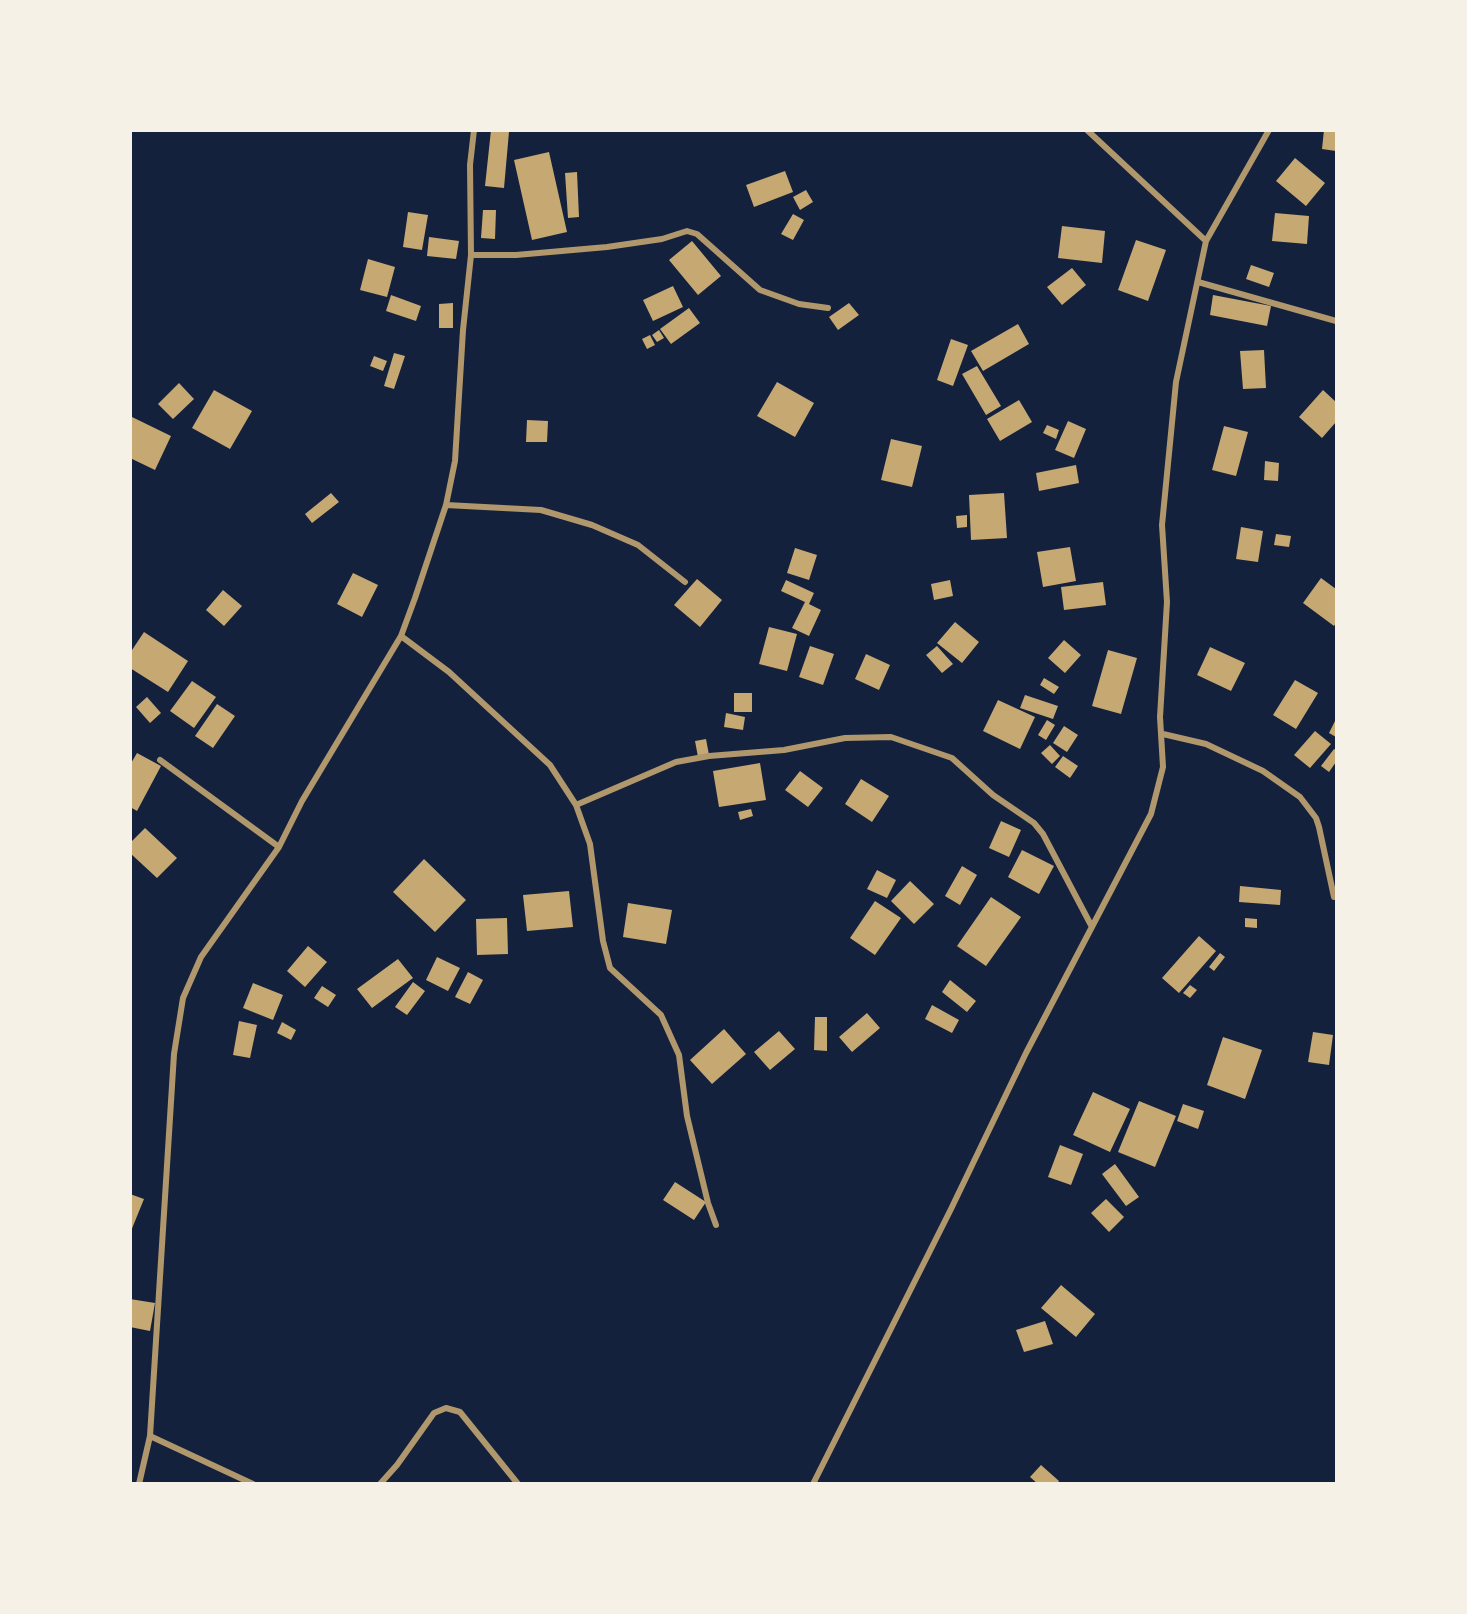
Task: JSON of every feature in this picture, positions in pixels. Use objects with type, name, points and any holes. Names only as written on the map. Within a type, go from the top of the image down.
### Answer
[{"type":"street","points":[[139,1484],[150,1436],[174,1054],[183,998],[201,957],[279,847],[302,801],[401,636],[446,505],[455,461],[463,330],[471,255],[470,165],[474,130]]},
{"type":"street","points":[[1087,130],[1206,241]]},
{"type":"street","points":[[813,1484],[951,1209],[1026,1053],[1151,814],[1163,767],[1163,734],[1160,717],[1167,603],[1162,525],[1176,382],[1206,241],[1269,130]]},
{"type":"street","points":[[471,255],[516,255],[607,247],[662,239],[687,231],[697,234],[760,290],[799,304],[828,308]]},
{"type":"street","points":[[1198,282],[1336,321]]},
{"type":"street","points":[[446,505],[541,510],[592,525],[638,544],[685,582]]},
{"type":"street","points":[[401,636],[449,672],[550,765],[576,806],[590,844],[603,941],[610,968],[661,1015],[679,1055],[687,1116],[716,1225]]},
{"type":"street","points":[[1163,734],[1206,744],[1263,771],[1300,797],[1316,818],[1334,897]]},
{"type":"street","points":[[576,806],[676,762],[708,756],[784,750],[845,738],[891,737],[952,758],[993,795],[1034,823],[1043,834],[1092,927]]},
{"type":"street","points":[[160,760],[279,847]]},
{"type":"street","points":[[380,1484],[397,1465],[434,1413],[446,1408],[460,1412],[519,1484]]},
{"type":"street","points":[[150,1436],[253,1484]]},
{"type":"building","points":[[491,130],[509,132],[504,188],[485,186]]},
{"type":"building","points":[[1324,130],[1336,130],[1336,151],[1322,149]]},
{"type":"building","points":[[549,152],[567,232],[532,240],[514,160]]},
{"type":"building","points":[[1295,158],[1325,183],[1306,206],[1276,181]]},
{"type":"building","points":[[785,171],[793,192],[754,207],[746,185]]},
{"type":"building","points":[[577,172],[579,217],[568,218],[565,173]]},
{"type":"building","points":[[806,190],[813,202],[800,210],[793,197]]},
{"type":"building","points":[[483,210],[496,210],[495,239],[481,238]]},
{"type":"building","points":[[408,212],[428,215],[422,250],[403,247]]},
{"type":"building","points":[[1275,213],[1309,216],[1307,244],[1272,241]]},
{"type":"building","points":[[793,214],[804,220],[793,240],[781,234]]},
{"type":"building","points":[[1062,226],[1105,231],[1102,263],[1058,258]]},
{"type":"building","points":[[429,237],[459,241],[456,259],[427,256]]},
{"type":"building","points":[[1136,240],[1166,250],[1148,301],[1118,290]]},
{"type":"building","points":[[692,241],[721,276],[698,295],[669,260]]},
{"type":"building","points":[[368,259],[395,267],[387,297],[360,290]]},
{"type":"building","points":[[1251,265],[1274,273],[1269,287],[1246,279]]},
{"type":"building","points":[[1072,268],[1086,285],[1062,305],[1047,287]]},
{"type":"building","points":[[673,286],[683,307],[653,321],[643,300]]},
{"type":"building","points":[[391,295],[421,306],[416,321],[386,311]]},
{"type":"building","points":[[1213,295],[1271,306],[1267,326],[1210,315]]},
{"type":"building","points":[[453,303],[453,328],[439,328],[439,304]]},
{"type":"building","points":[[849,303],[859,315],[838,330],[829,317]]},
{"type":"building","points":[[689,308],[700,323],[671,344],[660,329]]},
{"type":"building","points":[[1018,324],[1029,344],[983,371],[971,351]]},
{"type":"building","points":[[659,330],[664,338],[657,342],[652,335]]},
{"type":"building","points":[[650,335],[655,345],[647,349],[642,339]]},
{"type":"building","points":[[951,339],[968,345],[953,386],[937,380]]},
{"type":"building","points":[[1264,350],[1266,388],[1243,389],[1240,351]]},
{"type":"building","points":[[394,353],[405,356],[394,389],[384,386]]},
{"type":"building","points":[[374,356],[387,361],[383,371],[370,366]]},
{"type":"building","points":[[977,366],[1001,406],[986,415],[962,374]]},
{"type":"building","points":[[777,382],[814,403],[795,437],[757,416]]},
{"type":"building","points":[[179,383],[194,399],[173,419],[158,404]]},
{"type":"building","points":[[214,390],[252,411],[230,449],[192,428]]},
{"type":"building","points":[[1323,390],[1336,402],[1336,422],[1322,438],[1299,417]]},
{"type":"building","points":[[1019,400],[1032,422],[1000,441],[987,419]]},
{"type":"building","points":[[132,417],[171,436],[155,470],[130,458]]},
{"type":"building","points":[[527,420],[548,421],[547,442],[526,442]]},
{"type":"building","points":[[1068,421],[1086,429],[1074,458],[1055,450]]},
{"type":"building","points":[[1047,425],[1059,430],[1056,439],[1043,433]]},
{"type":"building","points":[[1224,426],[1248,432],[1236,476],[1212,470]]},
{"type":"building","points":[[891,439],[922,446],[912,487],[881,480]]},
{"type":"building","points":[[1265,461],[1279,463],[1278,481],[1264,480]]},
{"type":"building","points":[[1076,465],[1079,483],[1039,491],[1036,473]]},
{"type":"building","points":[[331,493],[339,502],[312,523],[305,514]]},
{"type":"building","points":[[1004,493],[1007,538],[971,540],[969,495]]},
{"type":"building","points":[[967,515],[967,527],[957,528],[956,516]]},
{"type":"building","points":[[1241,527],[1263,531],[1258,562],[1236,559]]},
{"type":"building","points":[[1276,534],[1291,536],[1289,547],[1274,545]]},
{"type":"building","points":[[1070,547],[1076,581],[1043,587],[1037,552]]},
{"type":"building","points":[[795,548],[817,555],[809,580],[787,573]]},
{"type":"building","points":[[353,573],[378,585],[362,617],[337,604]]},
{"type":"building","points":[[1321,578],[1336,589],[1336,623],[1334,626],[1303,603]]},
{"type":"building","points":[[697,579],[722,600],[700,627],[674,605]]},
{"type":"building","points":[[786,580],[814,593],[809,604],[821,610],[809,636],[792,628],[805,602],[781,591]]},
{"type":"building","points":[[950,580],[953,596],[934,600],[931,584]]},
{"type":"building","points":[[1103,582],[1106,605],[1064,610],[1061,587]]},
{"type":"building","points":[[223,590],[242,606],[224,626],[206,610]]},
{"type":"building","points":[[955,622],[979,642],[962,663],[937,643]]},
{"type":"building","points":[[769,627],[797,634],[787,671],[759,664]]},
{"type":"building","points":[[144,632],[188,661],[168,692],[130,668],[130,653]]},
{"type":"building","points":[[1064,640],[1081,655],[1065,673],[1048,658]]},
{"type":"building","points":[[810,646],[834,654],[823,685],[799,677]]},
{"type":"building","points":[[937,646],[953,664],[942,673],[926,655]]},
{"type":"building","points":[[1210,647],[1245,663],[1231,691],[1197,675]]},
{"type":"building","points":[[1108,650],[1137,658],[1121,714],[1092,706]]},
{"type":"building","points":[[866,654],[890,665],[879,690],[855,679]]},
{"type":"building","points":[[1044,678],[1059,687],[1054,694],[1040,685]]},
{"type":"building","points":[[1295,680],[1318,693],[1296,729],[1273,715]]},
{"type":"building","points":[[192,681],[216,697],[194,728],[170,711]]},
{"type":"building","points":[[734,693],[752,693],[752,712],[734,712]]},
{"type":"building","points":[[1025,695],[1058,706],[1053,719],[1020,708]]},
{"type":"building","points":[[147,697],[161,713],[150,723],[136,707]]},
{"type":"building","points":[[998,700],[1035,717],[1020,749],[983,731]]},
{"type":"building","points":[[217,704],[235,716],[213,748],[195,736]]},
{"type":"building","points":[[726,713],[745,717],[743,730],[724,727]]},
{"type":"building","points":[[1336,719],[1336,737],[1329,733]]},
{"type":"building","points":[[1047,720],[1055,725],[1046,740],[1038,735]]},
{"type":"building","points":[[1064,726],[1078,735],[1067,752],[1053,743]]},
{"type":"building","points":[[1315,731],[1331,744],[1310,768],[1294,755]]},
{"type":"building","points":[[706,739],[709,755],[698,757],[695,741]]},
{"type":"building","points":[[1050,745],[1060,756],[1052,764],[1041,753]]},
{"type":"building","points":[[1334,749],[1336,750],[1336,762],[1329,772],[1321,766]]},
{"type":"building","points":[[137,753],[161,766],[137,811],[130,807],[130,765]]},
{"type":"building","points":[[1063,756],[1078,766],[1070,778],[1055,767]]},
{"type":"building","points":[[760,763],[766,800],[719,807],[713,771]]},
{"type":"building","points":[[800,771],[823,788],[808,807],[785,790]]},
{"type":"building","points":[[861,779],[889,796],[872,822],[845,804]]},
{"type":"building","points":[[751,809],[753,816],[740,820],[738,812]]},
{"type":"building","points":[[1001,821],[1021,830],[1009,857],[989,848]]},
{"type":"building","points":[[145,828],[177,858],[157,878],[130,853],[130,843]]},
{"type":"building","points":[[1022,850],[1054,866],[1039,894],[1008,877]]},
{"type":"building","points":[[424,859],[466,900],[435,932],[393,892]]},
{"type":"building","points":[[962,866],[977,875],[960,905],[945,896]]},
{"type":"building","points":[[877,870],[896,880],[887,898],[867,889]]},
{"type":"building","points":[[910,881],[934,904],[914,924],[891,901]]},
{"type":"building","points":[[1240,886],[1281,890],[1280,905],[1239,902]]},
{"type":"building","points":[[569,891],[573,927],[527,931],[523,895]]},
{"type":"building","points":[[991,897],[1021,917],[986,966],[957,946]]},
{"type":"building","points":[[875,901],[901,918],[875,955],[850,938]]},
{"type":"building","points":[[628,903],[672,910],[666,944],[623,937]]},
{"type":"building","points":[[507,918],[508,954],[477,955],[476,919]]},
{"type":"building","points":[[1245,918],[1257,919],[1257,928],[1245,927]]},
{"type":"building","points":[[1199,936],[1216,951],[1179,993],[1162,978]]},
{"type":"building","points":[[308,946],[327,962],[305,987],[287,971]]},
{"type":"building","points":[[1220,953],[1225,957],[1214,971],[1209,967]]},
{"type":"building","points":[[437,957],[460,968],[448,991],[426,980]]},
{"type":"building","points":[[398,959],[413,978],[372,1008],[357,989]]},
{"type":"building","points":[[468,972],[483,980],[470,1004],[455,997]]},
{"type":"building","points":[[950,980],[976,1001],[967,1012],[942,992]]},
{"type":"building","points":[[413,982],[425,991],[407,1015],[395,1007]]},
{"type":"building","points":[[253,983],[283,995],[273,1020],[243,1008]]},
{"type":"building","points":[[1190,985],[1197,990],[1190,998],[1183,993]]},
{"type":"building","points":[[322,986],[336,995],[328,1007],[314,998]]},
{"type":"building","points":[[932,1005],[959,1020],[952,1033],[925,1019]]},
{"type":"building","points":[[867,1013],[880,1028],[852,1052],[839,1037]]},
{"type":"building","points":[[815,1017],[827,1017],[827,1051],[814,1050]]},
{"type":"building","points":[[239,1021],[257,1025],[250,1058],[233,1055]]},
{"type":"building","points":[[282,1022],[296,1030],[291,1040],[277,1033]]},
{"type":"building","points":[[724,1029],[746,1054],[712,1084],[690,1060]]},
{"type":"building","points":[[779,1031],[795,1049],[770,1070],[754,1052]]},
{"type":"building","points":[[1313,1032],[1333,1035],[1329,1065],[1308,1062]]},
{"type":"building","points":[[1223,1037],[1262,1050],[1245,1099],[1207,1085]]},
{"type":"building","points":[[1093,1092],[1130,1109],[1110,1152],[1073,1135]]},
{"type":"building","points":[[1139,1101],[1176,1116],[1155,1167],[1118,1152]]},
{"type":"building","points":[[1183,1104],[1204,1111],[1198,1129],[1177,1121]]},
{"type":"building","points":[[1060,1145],[1083,1154],[1071,1185],[1048,1177]]},
{"type":"building","points":[[1115,1164],[1139,1197],[1126,1206],[1102,1174]]},
{"type":"building","points":[[675,1182],[706,1202],[694,1220],[663,1200]]},
{"type":"building","points":[[130,1194],[144,1199],[131,1231],[130,1231]]},
{"type":"building","points":[[1106,1199],[1124,1217],[1109,1232],[1091,1213]]},
{"type":"building","points":[[1061,1285],[1095,1314],[1076,1337],[1041,1308]]},
{"type":"building","points":[[130,1299],[155,1303],[150,1331],[130,1327]]},
{"type":"building","points":[[1045,1321],[1053,1344],[1024,1352],[1016,1330]]},
{"type":"building","points":[[1041,1465],[1059,1481],[1057,1484],[1038,1484],[1030,1477]]}]
